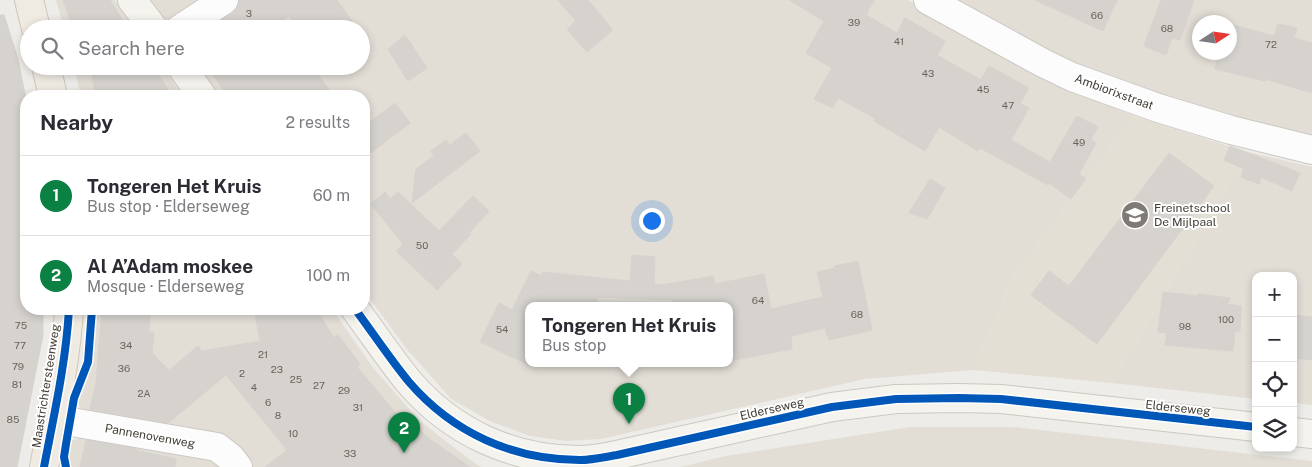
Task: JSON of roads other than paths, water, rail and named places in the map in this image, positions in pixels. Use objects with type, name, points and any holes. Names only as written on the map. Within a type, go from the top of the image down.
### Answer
[{"type":"main road","points":[[29,0],[34,20]]},
{"type":"main road","points":[[132,0],[147,20]]},
{"type":"main road","points":[[48,75],[52,90]]},
{"type":"main road","points":[[187,75],[198,90]]},
{"type":"main road","name":"Maastrichtersteenweg","points":[[44,467],[62,372],[69,315]]},
{"type":"main road","name":"Elderseweg","points":[[360,315],[410,382],[451,421],[474,435],[498,446],[524,454],[581,464],[832,407],[896,399],[959,398],[1001,400],[1252,428]]},
{"type":"main road","points":[[1297,432],[1312,434]]},
{"type":"street","points":[[194,20],[224,0]]},
{"type":"street","name":"Ambiorixstraat","points":[[928,0],[1072,77],[1158,108],[1231,130],[1312,150]]},
{"type":"street","name":"Pannenovenweg","points":[[54,419],[217,447],[232,458],[238,467]]},
{"type":"place","name":"Freinetschool De Mijlpaal","points":[[1135,215]]},
{"type":"place","name":"Tongeren Het Kruis","points":[[629,424]]},
{"type":"place","name":"Al A’Adam moskee","points":[[404,453]]}]
